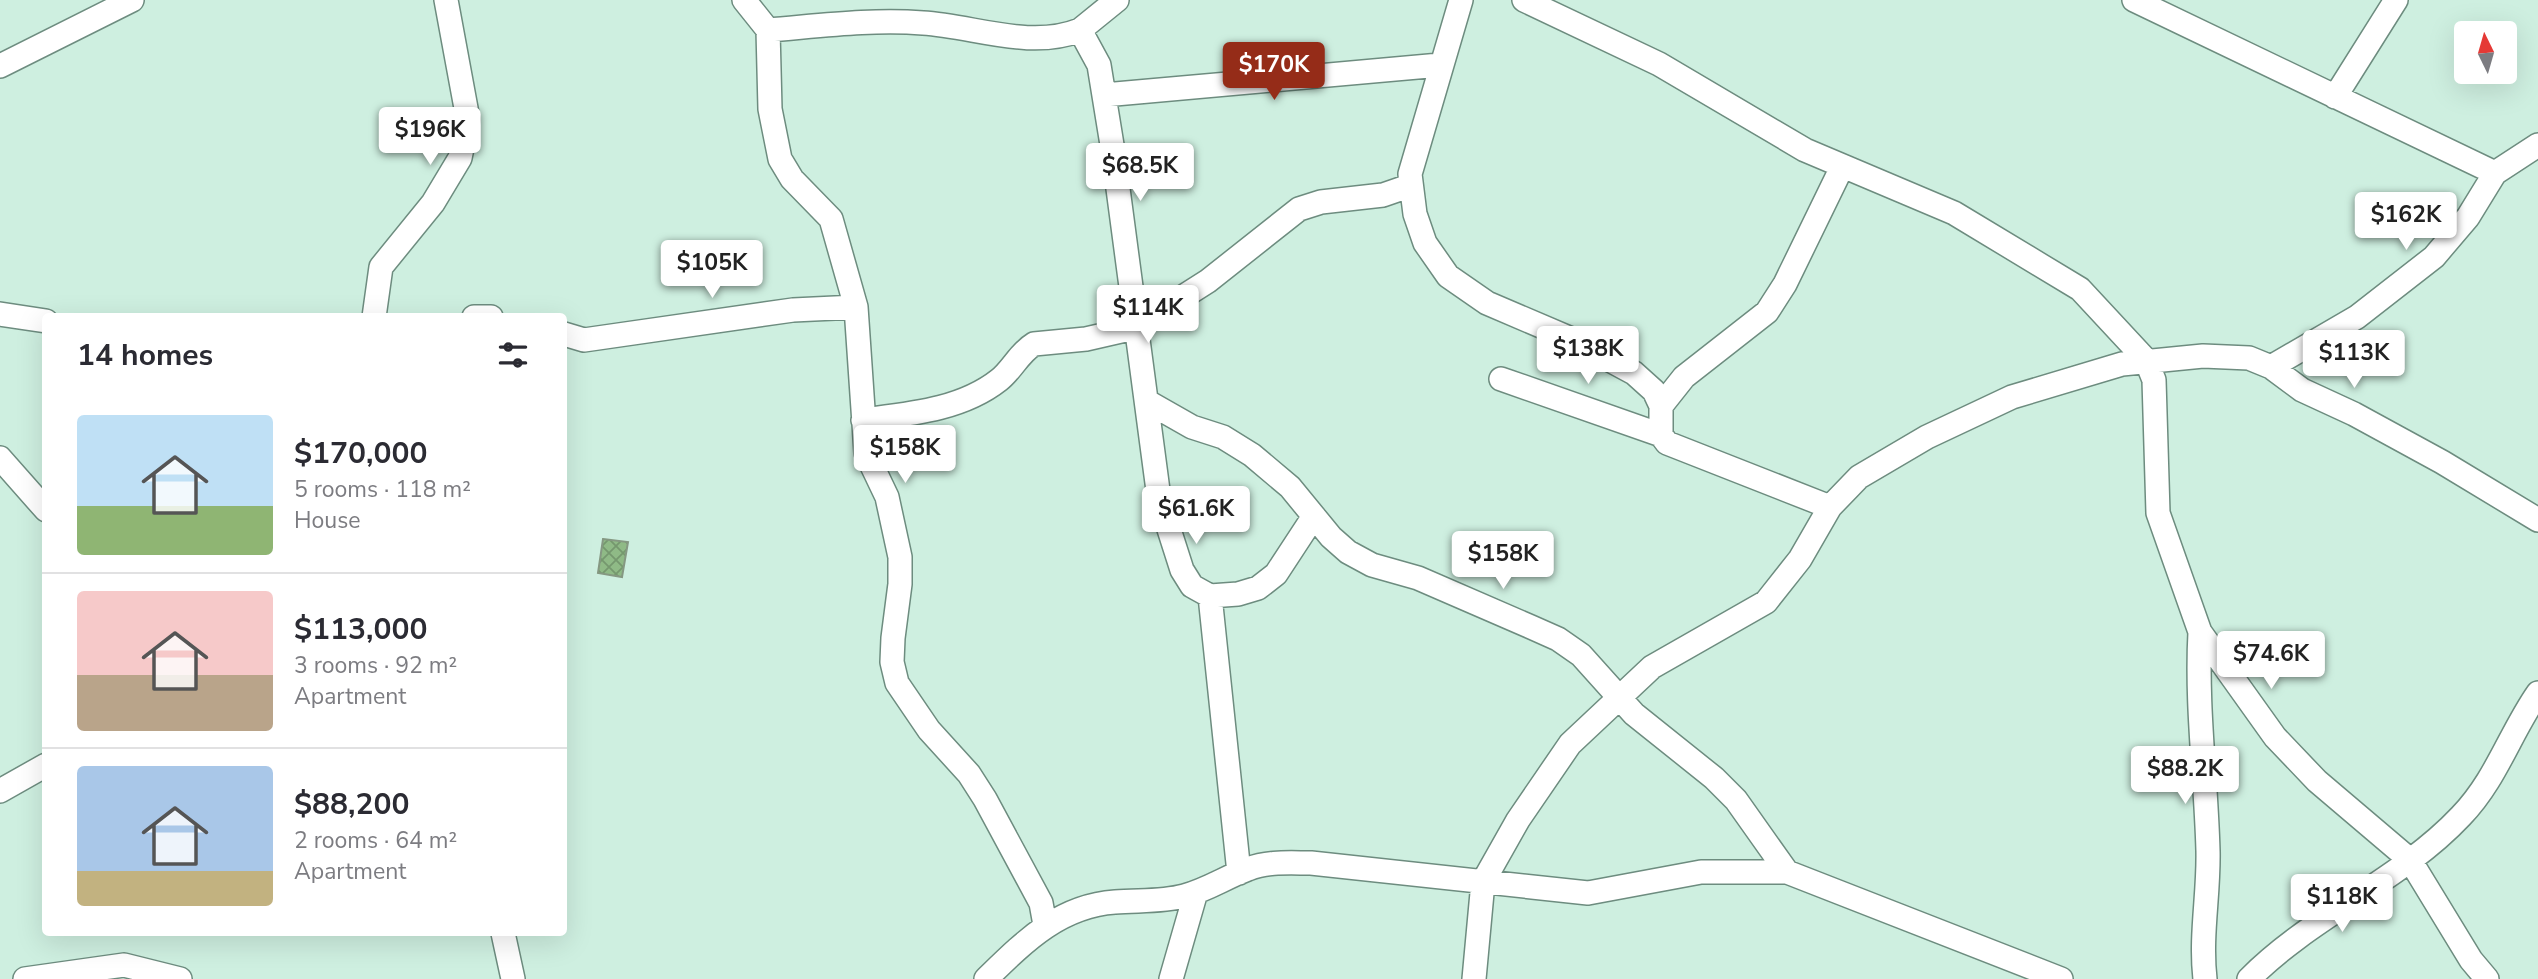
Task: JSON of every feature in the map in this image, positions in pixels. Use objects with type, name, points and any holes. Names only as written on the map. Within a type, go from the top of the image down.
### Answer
[{"type":"street","points":[[0,66],[132,0]]},
{"type":"street","points":[[375,313],[381,267],[433,203],[460,158],[468,119],[446,0]]},
{"type":"street","points":[[744,0],[768,30],[770,109],[780,159],[792,179],[831,219],[840,242],[856,307],[866,453],[887,497],[900,557],[892,662],[897,683],[929,730],[969,774],[1043,914]]},
{"type":"street","points":[[768,30],[874,22],[923,23],[1046,39],[1080,30],[1117,0]]},
{"type":"street","points":[[1461,0],[1440,65],[1409,186],[1425,243],[1448,276],[1487,303],[1569,338],[1634,373],[1654,391],[1661,407],[1661,435]]},
{"type":"street","points":[[1524,0],[1659,64],[1805,150],[1954,214],[2080,289],[2146,360],[2154,380],[2158,513],[2200,632],[2275,737],[2317,781],[2410,860],[2471,960],[2487,979]]},
{"type":"street","points":[[2134,0],[2173,9],[2335,96],[2496,173]]},
{"type":"street","points":[[2335,96],[2396,0]]},
{"type":"street","points":[[1080,30],[1099,65],[1134,328],[1148,402],[1157,485],[1167,532],[1182,570],[1192,586],[1210,596],[1238,594],[1258,588],[1276,575],[1314,516]]},
{"type":"street","points":[[1104,95],[1440,65]]},
{"type":"street","points":[[2271,367],[2357,317],[2434,257],[2468,217],[2496,173],[2538,145]]},
{"type":"street","points":[[1661,407],[1684,377],[1767,312],[1785,285],[1842,167]]},
{"type":"street","points":[[863,420],[913,414],[980,393],[1001,378],[1034,344],[1086,339],[1134,328],[1208,281],[1299,209],[1321,202],[1383,195],[1409,186]]},
{"type":"street","points":[[567,335],[584,340],[793,310],[856,307]]},
{"type":"street","points":[[0,314],[42,320]]},
{"type":"street","points":[[1474,979],[1483,882],[1518,820],[1570,744],[1621,699],[1652,667],[1766,602],[1800,559],[1830,507],[1859,477],[1875,466],[1978,413],[2057,382],[2146,360],[2229,356],[2249,358],[2271,367],[2302,390],[2365,420],[2538,520]]},
{"type":"street","points":[[1501,379],[1661,435],[1667,443],[1830,507]]},
{"type":"street","points":[[1148,402],[1192,428],[1223,437],[1252,455],[1290,487],[1348,552],[1372,565],[1418,578],[1558,639],[1581,654],[1648,727],[1714,778],[1736,800],[1787,872]]},
{"type":"street","points":[[0,458],[42,505]]},
{"type":"street","points":[[1210,596],[1239,873]]},
{"type":"street","points":[[2200,632],[2197,687],[2207,807],[2208,871],[2204,908],[2205,979]]},
{"type":"street","points":[[2249,979],[2362,891],[2410,860],[2460,818],[2483,791],[2538,693]]},
{"type":"street","points":[[0,790],[42,767]]},
{"type":"street","points":[[986,979],[1043,914],[1068,912],[1112,902],[1160,900],[1196,892],[1239,873],[1274,863],[1311,863],[1588,893],[1701,872],[1787,872],[2061,979]]},
{"type":"street","points":[[1171,979],[1196,892]]},
{"type":"street","points":[[504,936],[513,979]]},
{"type":"street","points":[[25,979],[124,965],[180,979]]},
{"type":"building","points":[[603,539],[628,542],[622,577],[598,573]]}]
